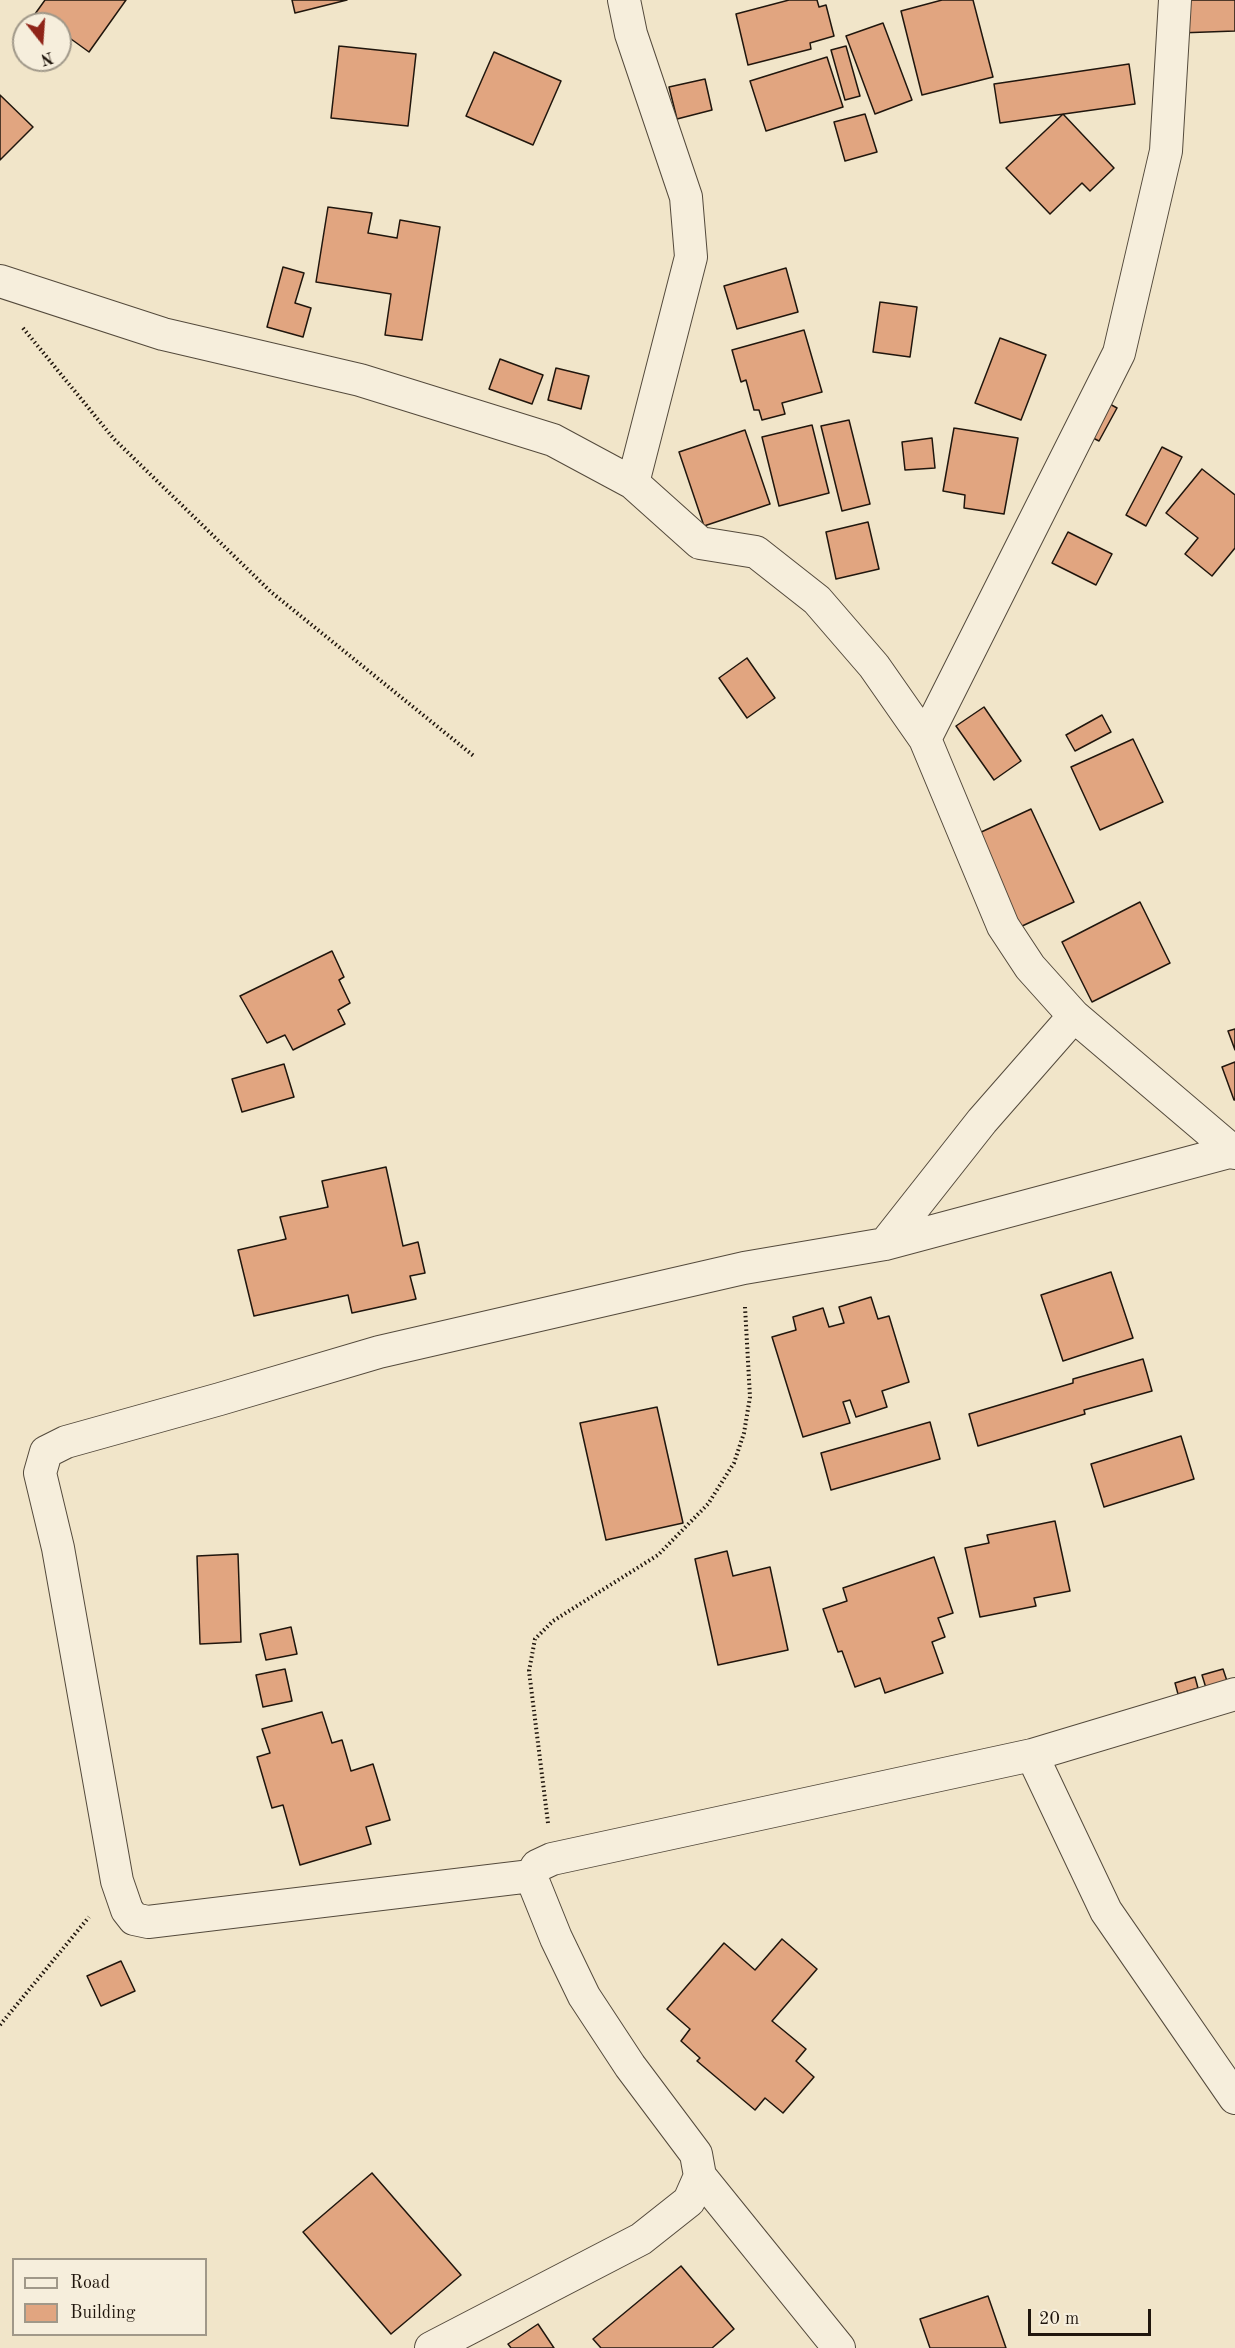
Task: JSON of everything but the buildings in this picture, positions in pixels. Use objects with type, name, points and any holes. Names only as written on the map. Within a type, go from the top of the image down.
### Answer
[{"type":"street","points":[[624,0],[631,34],[686,197],[691,257],[633,483]]},
{"type":"street","points":[[925,739],[1119,353],[1166,152],[1175,0]]},
{"type":"street","points":[[0,281],[163,334],[360,380],[553,440],[633,483],[700,543],[756,552],[817,600],[874,666],[925,739],[1003,926],[1030,967],[1074,1016],[1234,1152]]},
{"type":"street","points":[[885,1244],[982,1121],[1074,1016]]},
{"type":"street","points":[[1234,1152],[885,1244],[744,1268],[379,1352],[66,1442],[46,1452],[40,1473],[58,1548],[117,1881],[127,1910],[134,1919],[148,1922],[542,1867],[1032,1755],[1235,1694]]},
{"type":"street","points":[[1032,1755],[1106,1911],[1235,2098]]},
{"type":"street","points":[[542,1867],[556,1938],[584,1996],[630,2066],[696,2154],[700,2176],[839,2348]]},
{"type":"street","points":[[431,2348],[641,2239],[690,2201],[700,2176]]},
{"type":"path","points":[[23,328],[114,439],[262,584],[475,758]]},
{"type":"path","points":[[542,1867],[529,1671],[535,1639],[553,1621],[658,1555],[708,1504],[734,1463],[744,1433],[750,1397],[744,1268]]},
{"type":"path","points":[[0,2025],[117,1881]]}]
